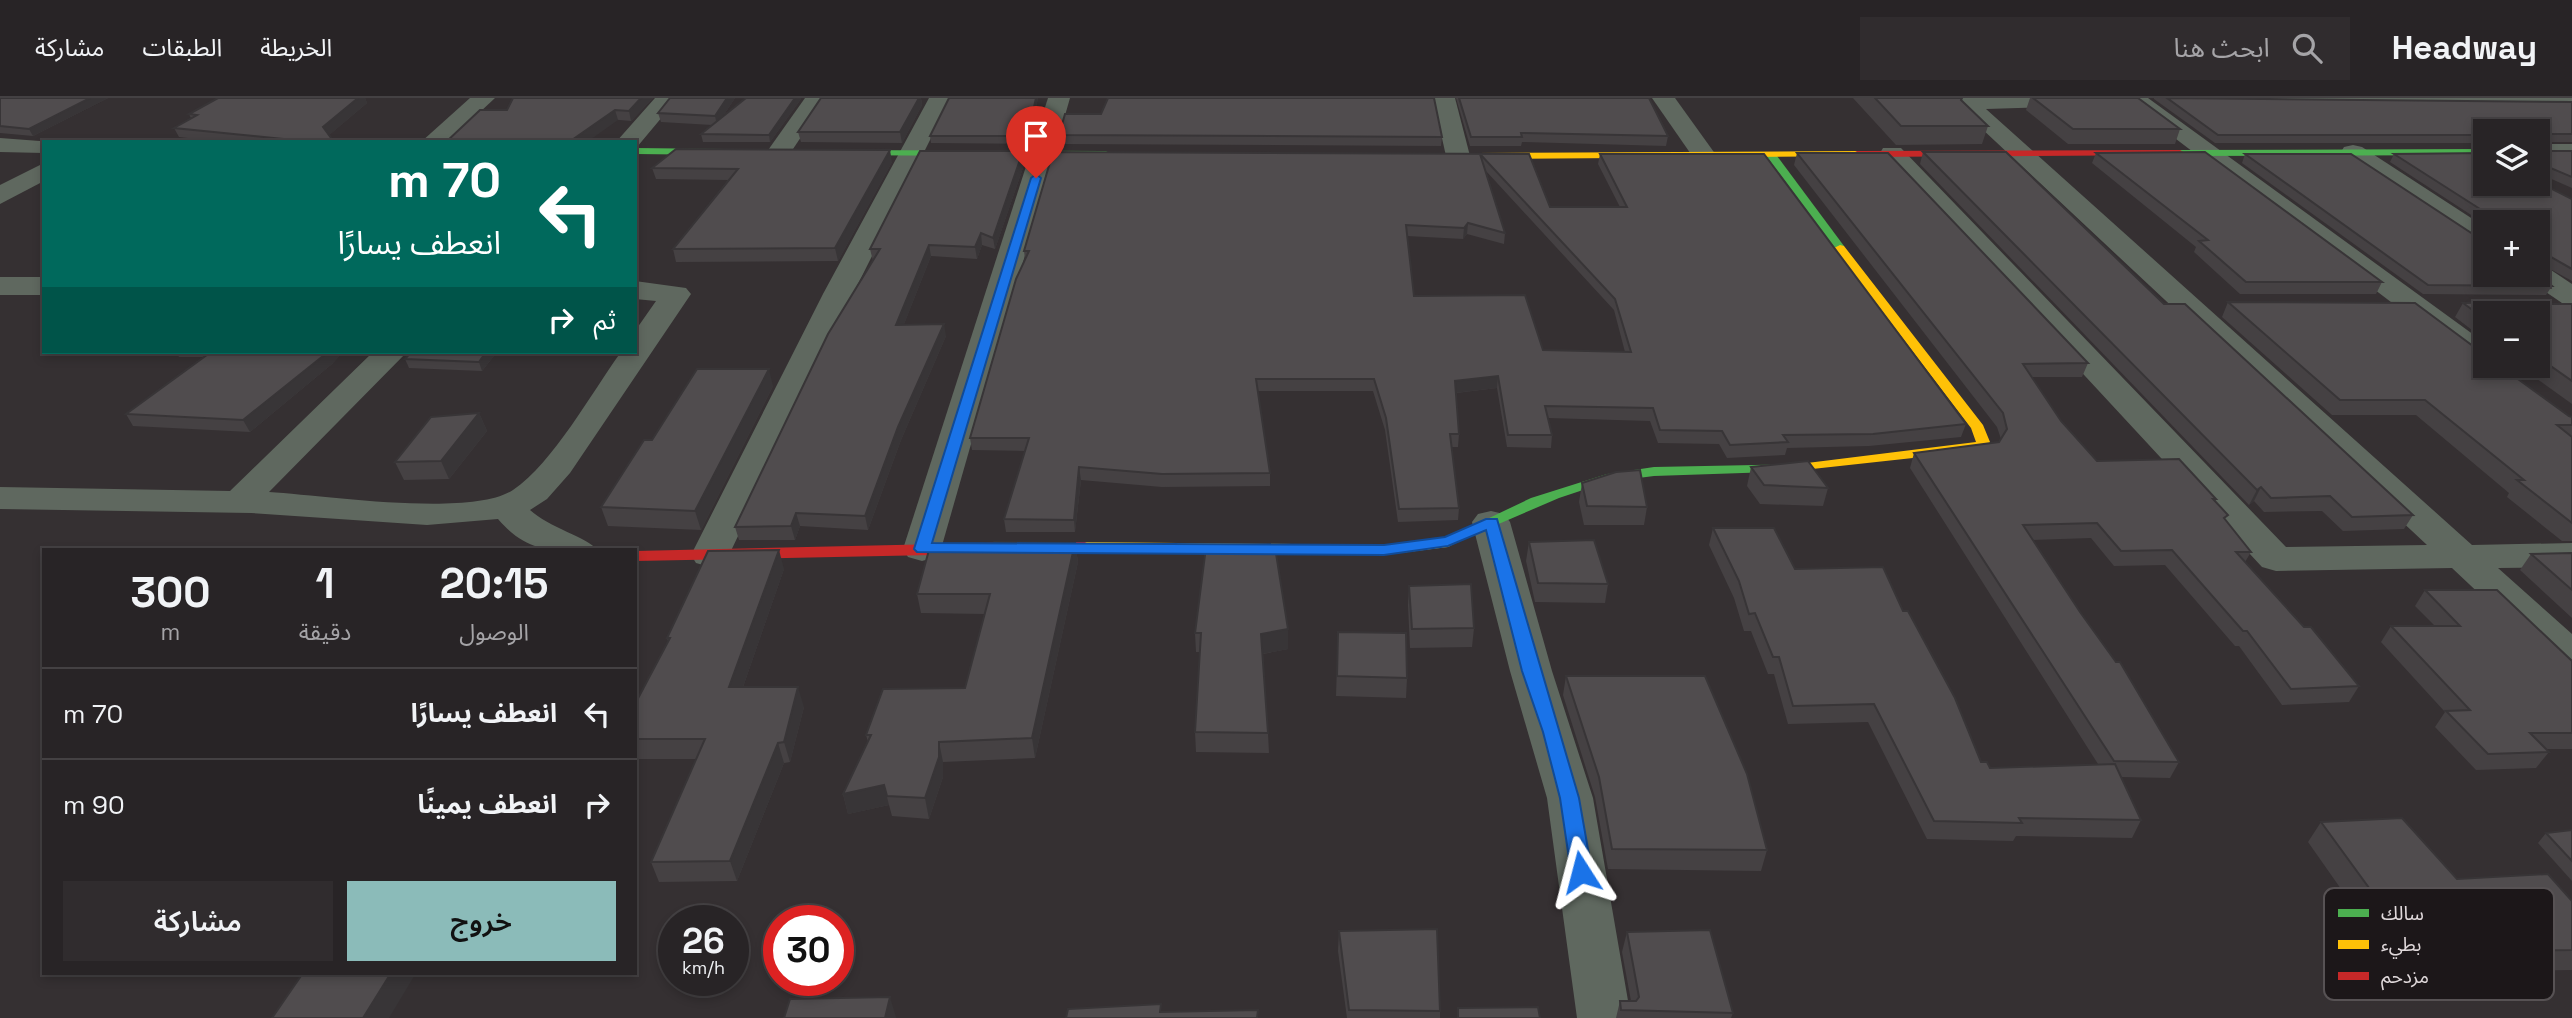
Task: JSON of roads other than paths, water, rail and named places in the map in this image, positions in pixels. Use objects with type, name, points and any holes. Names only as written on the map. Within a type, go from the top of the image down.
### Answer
[{"type":"street","points":[[435,140],[484,98]]},
{"type":"street","points":[[630,140],[667,98]]},
{"type":"street","points":[[772,153],[816,98]]},
{"type":"street","points":[[710,555],[909,154],[940,98]]},
{"type":"street","points":[[922,549],[1059,98]]},
{"type":"street","points":[[1444,98],[1451,156],[2473,152]]},
{"type":"street","points":[[1662,98],[1704,155]]},
{"type":"street","points":[[1963,100],[2122,98]]},
{"type":"street","points":[[2133,98],[2473,349]]},
{"type":"street","points":[[2247,98],[2572,101]]},
{"type":"street","points":[[1963,100],[2465,556],[2572,657]]},
{"type":"street","points":[[0,145],[42,146]]},
{"type":"street","points":[[2550,151],[2572,151]]},
{"type":"street","points":[[637,152],[739,152]]},
{"type":"street","points":[[2353,152],[2473,231]]},
{"type":"street","points":[[772,153],[1120,154]]},
{"type":"street","points":[[1892,153],[2276,559],[2572,555]]},
{"type":"street","points":[[637,556],[964,546],[1384,550],[1448,542],[1529,503],[1608,478],[1683,470],[1751,472],[1835,465],[1981,447],[1983,442],[1978,428],[1923,360],[1770,154]]},
{"type":"street","points":[[0,196],[42,171]]},
{"type":"street","points":[[2550,282],[2572,297]]},
{"type":"street","points":[[0,286],[42,286]]},
{"type":"street","points":[[637,290],[676,294],[637,351]]},
{"type":"street","points":[[2187,305],[2228,306]]},
{"type":"street","points":[[2362,307],[2468,307]]},
{"type":"street","points":[[2550,307],[2572,307]]},
{"type":"street","points":[[240,502],[389,354]]},
{"type":"street","points":[[0,498],[240,502],[444,512],[480,512],[508,507],[541,486],[558,466],[635,354]]},
{"type":"street","points":[[508,507],[523,527],[554,544],[570,548]]},
{"type":"street","points":[[1491,522],[1531,671],[1552,732],[1570,798],[1604,1018]]}]
